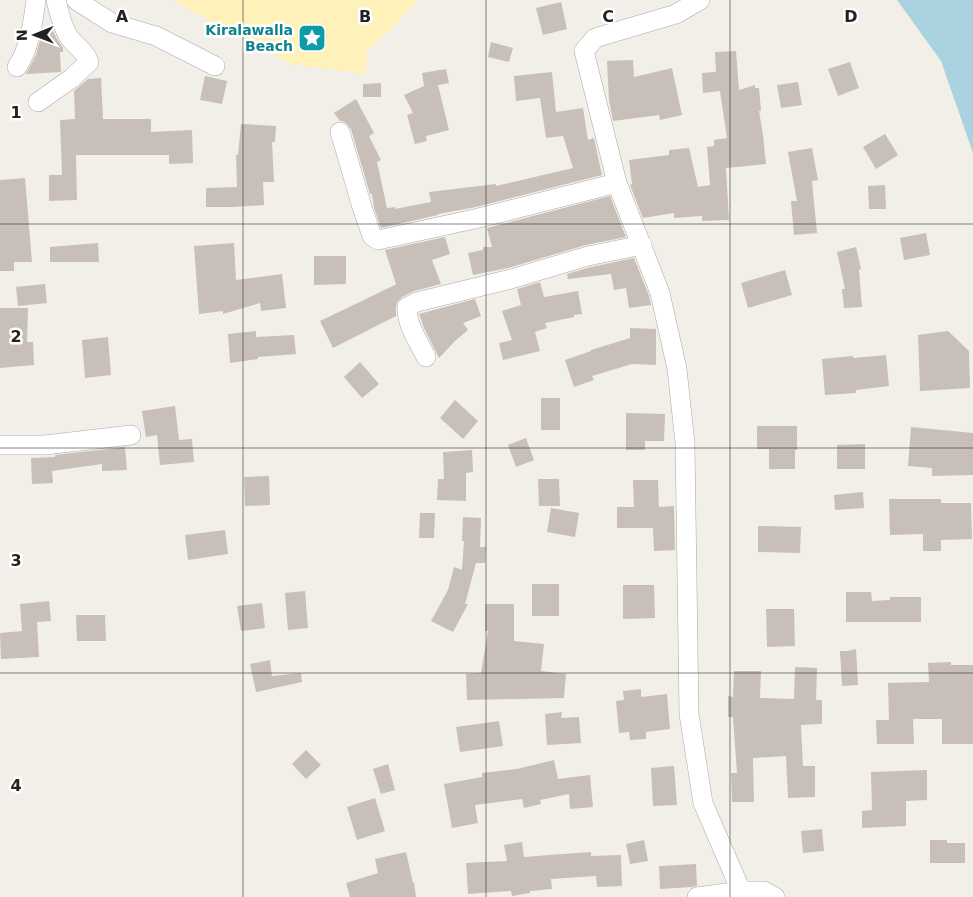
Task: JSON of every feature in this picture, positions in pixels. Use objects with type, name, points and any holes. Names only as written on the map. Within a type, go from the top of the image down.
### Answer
[{"type":"street","points":[[17,67],[21,62],[32,32],[36,0]]},
{"type":"street","points":[[38,102],[72,78],[89,62],[87,55],[69,37],[60,17],[56,0]]},
{"type":"street","points":[[76,0],[112,23],[156,36],[215,66]]},
{"type":"street","points":[[700,0],[676,14],[595,38],[584,51],[617,183],[660,293],[677,369],[685,443],[690,723],[703,803],[740,891]]},
{"type":"street","points":[[340,132],[372,236],[378,240],[480,218],[617,183]]},
{"type":"street","points":[[426,357],[409,321],[407,307],[417,302],[511,279],[588,256],[642,245]]},
{"type":"street","points":[[0,445],[45,445],[131,435]]},
{"type":"street","points":[[697,897],[740,891],[764,891],[775,897]]},
{"type":"sand","name":"Kiralawalla Beach","points":[[172,0],[417,0],[394,27],[367,50],[366,74],[291,64]]},
{"type":"water","points":[[897,0],[973,0],[973,153],[941,61]]},
{"type":"building","points":[[561,2],[567,29],[543,35],[536,8]]},
{"type":"building","points":[[43,29],[52,29],[63,48],[63,52],[60,52],[61,72],[26,74],[36,55]]},
{"type":"building","points":[[491,42],[513,48],[509,62],[488,57]]},
{"type":"building","points":[[736,51],[739,90],[755,85],[755,88],[759,88],[761,111],[759,111],[766,164],[726,168],[729,220],[702,221],[702,216],[674,218],[674,213],[643,218],[630,185],[632,184],[629,160],[669,155],[669,150],[689,148],[698,187],[710,185],[707,147],[714,146],[714,140],[727,138],[720,91],[703,93],[702,73],[716,72],[715,52]]},
{"type":"building","points":[[633,60],[634,77],[672,68],[682,115],[660,120],[659,115],[613,121],[609,100],[607,61]]},
{"type":"building","points":[[850,62],[859,88],[838,96],[828,69]]},
{"type":"building","points":[[446,69],[449,83],[438,85],[449,130],[426,136],[427,141],[415,144],[407,115],[413,113],[404,95],[424,86],[422,73]]},
{"type":"building","points":[[552,72],[556,112],[583,108],[588,140],[594,138],[602,175],[476,207],[381,228],[351,129],[343,121],[340,121],[334,113],[356,99],[374,133],[369,136],[381,160],[377,162],[387,208],[395,207],[395,209],[431,202],[429,192],[496,184],[496,186],[573,168],[563,136],[546,138],[540,98],[516,101],[514,76]]},
{"type":"building","points":[[205,76],[227,81],[222,104],[200,100]]},
{"type":"building","points":[[101,78],[103,119],[151,119],[151,132],[192,130],[193,163],[169,164],[169,155],[76,155],[77,200],[49,201],[49,175],[62,175],[60,120],[75,119],[74,91],[88,79]]},
{"type":"building","points":[[798,82],[802,105],[781,108],[777,85]]},
{"type":"building","points":[[381,83],[381,97],[363,97],[363,84]]},
{"type":"building","points":[[241,124],[276,126],[275,142],[272,142],[274,182],[263,182],[264,205],[206,207],[206,188],[237,187],[236,155],[238,155]]},
{"type":"building","points":[[885,134],[898,155],[876,169],[863,147]]},
{"type":"building","points":[[812,148],[818,180],[812,181],[817,233],[794,235],[791,201],[797,201],[788,152]]},
{"type":"building","points":[[25,178],[32,262],[14,262],[14,271],[0,271],[0,180]]},
{"type":"building","points":[[885,185],[886,209],[869,209],[868,186]]},
{"type":"building","points":[[610,196],[626,237],[586,245],[508,268],[473,275],[468,253],[483,250],[483,247],[492,247],[487,228]]},
{"type":"building","points":[[926,233],[930,255],[904,260],[900,238]]},
{"type":"building","points":[[445,237],[450,254],[432,260],[441,284],[414,291],[402,297],[397,302],[396,316],[333,348],[320,321],[397,284],[385,250]]},
{"type":"building","points":[[98,243],[99,262],[50,262],[50,247]]},
{"type":"building","points":[[234,243],[236,280],[282,274],[286,308],[261,311],[260,303],[223,314],[223,311],[199,314],[194,246]]},
{"type":"building","points":[[856,247],[861,269],[859,270],[862,307],[844,308],[842,289],[845,289],[837,252]]},
{"type":"building","points":[[314,256],[346,256],[346,284],[314,285]]},
{"type":"building","points":[[634,258],[651,305],[629,308],[626,288],[614,290],[611,274],[568,279],[567,274]]},
{"type":"building","points":[[785,270],[792,295],[748,308],[741,283]]},
{"type":"building","points":[[540,282],[544,297],[578,291],[582,314],[545,323],[547,328],[535,332],[540,351],[503,360],[499,343],[512,340],[502,311],[521,305],[517,289]]},
{"type":"building","points":[[45,284],[47,303],[18,306],[16,287]]},
{"type":"building","points":[[475,299],[481,316],[463,323],[468,330],[439,358],[419,314]]},
{"type":"building","points":[[0,308],[28,308],[27,342],[33,342],[34,365],[0,368]]},
{"type":"building","points":[[630,328],[656,329],[656,365],[632,364],[592,376],[594,380],[574,387],[565,360],[630,338]]},
{"type":"building","points":[[256,331],[256,337],[294,335],[296,354],[258,357],[258,359],[230,363],[228,334]]},
{"type":"building","points":[[948,331],[969,351],[970,388],[920,391],[918,335]]},
{"type":"building","points":[[108,337],[111,375],[85,378],[82,340]]},
{"type":"building","points":[[886,355],[889,386],[856,390],[856,393],[825,395],[822,359]]},
{"type":"building","points":[[360,362],[379,384],[362,398],[344,377]]},
{"type":"building","points":[[541,398],[560,398],[560,430],[541,430]]},
{"type":"building","points":[[455,400],[478,421],[463,439],[440,418]]},
{"type":"building","points":[[175,406],[179,440],[192,439],[194,462],[160,465],[157,435],[146,437],[142,411]]},
{"type":"building","points":[[626,413],[665,414],[664,441],[645,441],[645,450],[626,450]]},
{"type":"building","points":[[757,426],[797,426],[795,469],[769,469],[769,449],[757,449]]},
{"type":"building","points":[[911,427],[973,433],[973,475],[932,476],[932,468],[908,466]]},
{"type":"building","points":[[526,438],[534,460],[516,467],[508,445]]},
{"type":"building","points":[[865,444],[865,469],[837,469],[837,445]]},
{"type":"building","points":[[125,447],[127,470],[102,471],[102,464],[52,471],[53,483],[32,484],[31,458],[55,457],[55,455]]},
{"type":"building","points":[[472,450],[473,472],[466,473],[466,501],[437,500],[438,479],[444,479],[443,452]]},
{"type":"building","points":[[269,476],[270,505],[245,506],[244,477]]},
{"type":"building","points":[[538,479],[559,479],[560,506],[539,506]]},
{"type":"building","points":[[633,480],[658,480],[659,507],[674,506],[675,550],[654,551],[653,528],[617,528],[617,507],[634,507]]},
{"type":"building","points":[[863,492],[864,508],[835,510],[834,495]]},
{"type":"building","points":[[889,499],[941,499],[941,503],[971,503],[972,539],[941,540],[941,551],[923,551],[923,534],[890,535]]},
{"type":"building","points":[[551,508],[579,513],[575,537],[547,532]]},
{"type":"building","points":[[420,513],[435,513],[434,538],[419,538]]},
{"type":"building","points":[[463,517],[481,518],[480,547],[486,547],[485,563],[476,563],[465,604],[468,604],[453,632],[431,621],[448,590],[454,567],[462,570]]},
{"type":"building","points":[[758,526],[801,527],[800,553],[758,552]]},
{"type":"building","points":[[225,530],[228,554],[188,560],[185,535]]},
{"type":"building","points":[[532,584],[559,584],[559,616],[532,616]]},
{"type":"building","points":[[623,585],[654,585],[655,618],[623,619]]},
{"type":"building","points":[[305,591],[308,628],[288,630],[285,593]]},
{"type":"building","points":[[846,592],[871,592],[872,601],[890,600],[890,597],[921,597],[921,622],[846,622]]},
{"type":"building","points":[[49,601],[51,621],[37,622],[39,657],[1,659],[0,633],[22,631],[20,604]]},
{"type":"building","points":[[262,603],[265,628],[241,631],[237,606]]},
{"type":"building","points":[[485,604],[514,604],[514,641],[544,644],[541,671],[566,674],[564,698],[467,700],[466,674],[481,673],[488,631],[485,631]]},
{"type":"building","points":[[766,609],[794,609],[795,646],[767,647]]},
{"type":"building","points":[[76,615],[105,615],[106,641],[77,641]]},
{"type":"building","points":[[856,649],[858,685],[842,686],[840,651]]},
{"type":"building","points":[[270,660],[272,676],[301,673],[302,682],[256,692],[250,664]]},
{"type":"building","points":[[951,662],[951,665],[973,665],[973,744],[942,744],[942,719],[913,719],[914,744],[877,744],[876,720],[889,720],[888,683],[929,682],[928,663]]},
{"type":"building","points":[[795,667],[817,668],[816,700],[822,700],[822,724],[801,725],[803,766],[815,766],[815,797],[788,798],[786,756],[753,758],[754,802],[732,802],[731,773],[737,773],[733,717],[728,717],[728,696],[733,697],[734,671],[761,671],[760,698],[794,699]]},
{"type":"building","points":[[641,689],[641,697],[667,694],[670,729],[646,732],[646,739],[630,740],[629,732],[619,733],[616,701],[624,700],[623,691]]},
{"type":"building","points":[[562,712],[561,718],[579,717],[581,743],[547,745],[545,714]]},
{"type":"building","points":[[499,721],[503,746],[460,752],[456,727]]},
{"type":"building","points":[[306,750],[321,765],[306,779],[292,764]]},
{"type":"building","points":[[554,760],[558,779],[590,775],[593,807],[570,809],[569,794],[540,800],[541,804],[524,808],[522,799],[475,805],[478,823],[452,828],[444,784],[482,777],[482,773],[517,769]]},
{"type":"building","points":[[388,764],[395,790],[381,794],[373,769]]},
{"type":"building","points":[[674,766],[677,805],[653,806],[651,768]]},
{"type":"building","points":[[927,770],[927,800],[906,801],[906,826],[862,828],[862,811],[872,810],[871,772]]},
{"type":"building","points":[[375,798],[385,831],[357,840],[347,807]]},
{"type":"building","points":[[822,829],[824,851],[803,853],[801,831]]},
{"type":"building","points":[[644,840],[648,861],[630,864],[626,844]]},
{"type":"building","points":[[930,840],[947,840],[947,843],[965,843],[965,863],[930,863]]},
{"type":"building","points":[[522,842],[524,857],[591,852],[591,856],[621,855],[622,886],[597,887],[596,876],[551,879],[552,889],[530,891],[530,893],[512,896],[511,891],[468,894],[466,863],[507,861],[504,845]]},
{"type":"building","points":[[406,852],[416,897],[350,897],[346,883],[378,873],[375,859]]},
{"type":"building","points":[[696,864],[697,886],[660,889],[659,866]]},
{"type":"place","name":"Kiralawalla Beach","points":[[312,38]]}]
